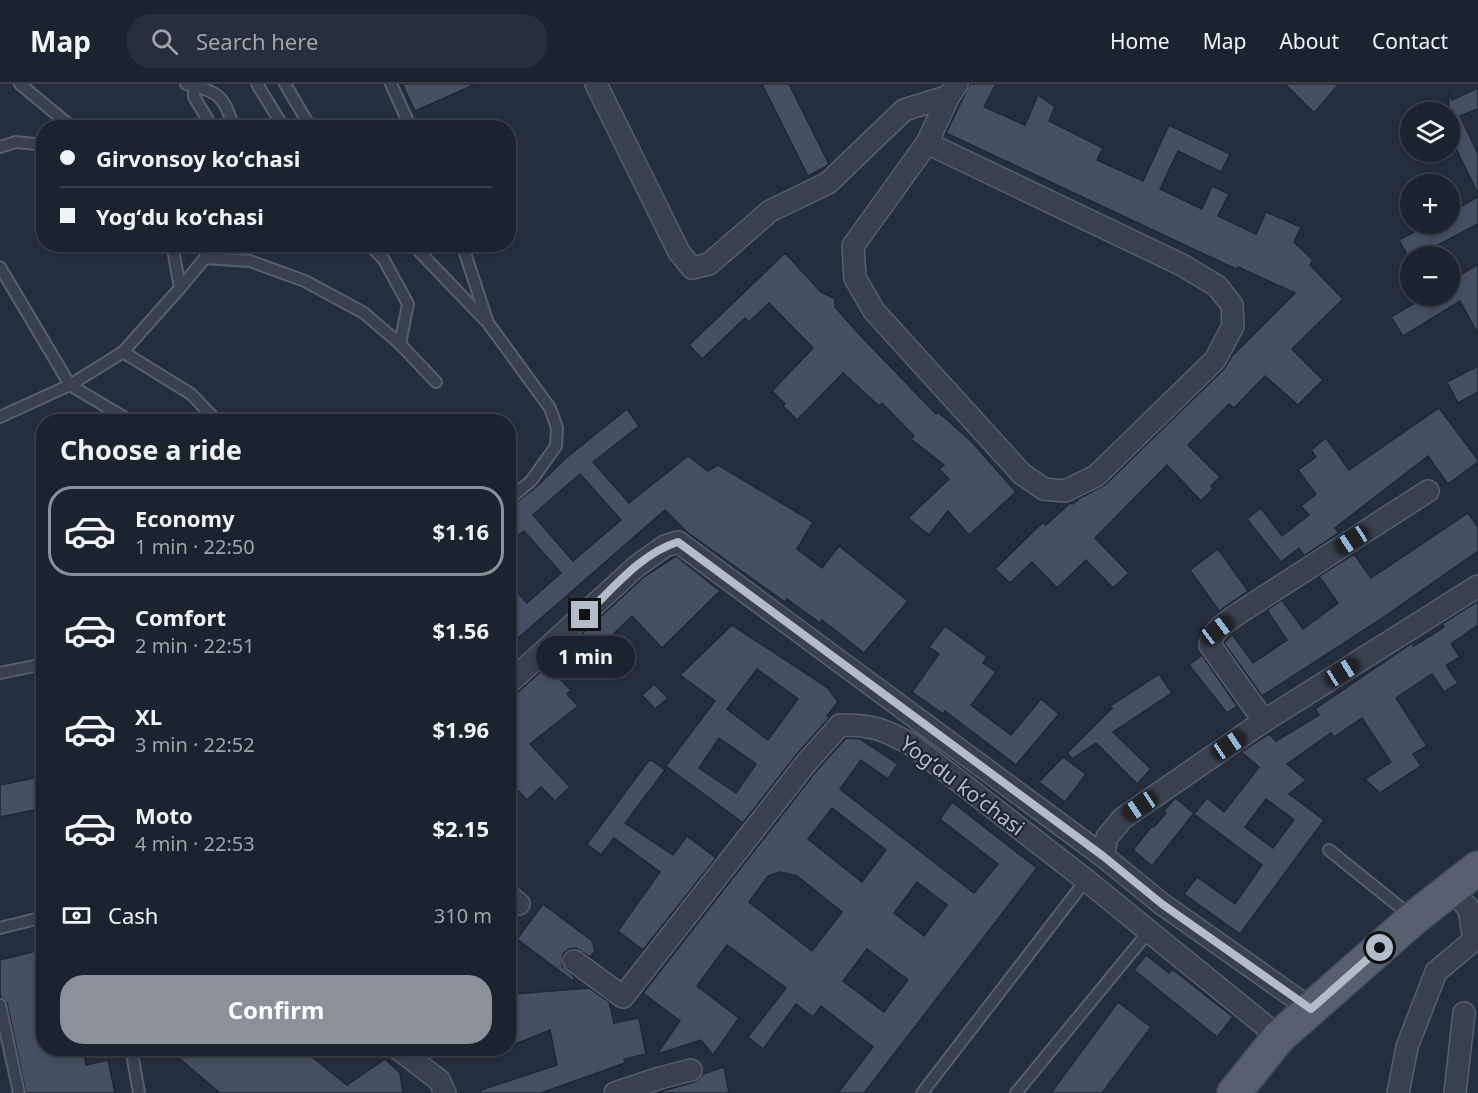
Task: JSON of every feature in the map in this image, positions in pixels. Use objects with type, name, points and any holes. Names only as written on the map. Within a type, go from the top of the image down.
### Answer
[{"type":"main road","points":[[1234,1093],[1279,1037],[1414,918],[1478,868]]},
{"type":"street","points":[[596,84],[679,252],[692,268],[709,264],[770,211],[828,183],[904,110],[953,90]]},
{"type":"street","points":[[927,143],[1182,265],[1217,286],[1232,305],[1233,326],[1215,360],[1096,476],[1065,491],[1044,489],[1022,474],[874,311],[855,278],[853,246],[927,143],[953,90]]},
{"type":"street","points":[[1264,721],[1210,645],[1211,637],[1239,613],[1428,491]]},
{"type":"street","name":"Yogʻdu koʻchasi","points":[[516,677],[637,567],[664,546],[678,542],[1103,856],[1162,904],[1311,1009]]},
{"type":"street","points":[[1103,856],[1107,837],[1123,818],[1264,721],[1478,586]]},
{"type":"street","name":"Yogʻdu koʻchasi","points":[[574,961],[624,996],[807,762],[840,725],[868,725],[911,744],[1086,880],[1279,1037]]},
{"type":"street","points":[[1398,1093],[1407,1047],[1436,972],[1474,940],[1469,909],[1451,889]]},
{"type":"street","points":[[1455,1093],[1464,1013]]},
{"type":"street","points":[[407,1056],[439,1080],[445,1093]]},
{"type":"street","points":[[615,1093],[691,1070]]},
{"type":"lane","points":[[21,84],[64,120]]},
{"type":"lane","points":[[257,84],[279,120]]},
{"type":"lane","points":[[285,84],[305,120]]},
{"type":"lane","points":[[391,84],[407,120]]},
{"type":"lane","points":[[191,85],[194,97],[208,120]]},
{"type":"lane","points":[[191,85],[215,93],[229,108],[231,120]]},
{"type":"lane","points":[[0,147],[16,142],[36,144]]},
{"type":"lane","points":[[173,252],[180,288]]},
{"type":"lane","points":[[0,417],[70,385],[123,352],[180,288],[205,258],[207,252]]},
{"type":"lane","points":[[376,252],[384,260],[408,304],[400,344]]},
{"type":"lane","points":[[420,252],[488,323],[550,408],[557,428],[556,446],[531,481],[516,493]]},
{"type":"lane","points":[[465,252],[488,323]]},
{"type":"lane","points":[[205,258],[250,261],[305,281],[364,313],[400,344],[436,382]]},
{"type":"lane","points":[[0,267],[70,385],[119,414]]},
{"type":"lane","points":[[123,352],[191,394],[210,414]]},
{"type":"lane","points":[[0,673],[36,666]]},
{"type":"lane","points":[[1329,850],[1414,918]]},
{"type":"lane","points":[[922,1093],[1086,880]]},
{"type":"lane","points":[[0,928],[36,919]]},
{"type":"lane","points":[[1016,1093],[1149,932]]},
{"type":"lane","points":[[0,1005],[19,1093]]},
{"type":"lane","points":[[132,1056],[139,1093]]},
{"type":"building","points":[[402,84],[476,84],[415,111]]},
{"type":"building","points":[[762,84],[789,84],[829,164],[827,166],[808,176]]},
{"type":"building","points":[[970,84],[996,84],[984,107],[1025,125],[1038,95],[1055,107],[1049,121],[1103,148],[1097,160],[1143,181],[1169,125],[1230,154],[1221,172],[1178,151],[1160,189],[1202,209],[1212,186],[1229,194],[1218,216],[1256,234],[1266,212],[1301,227],[1294,242],[1313,260],[1310,265],[1343,299],[1292,349],[1323,380],[1298,405],[1265,376],[1234,408],[1229,404],[1188,445],[1220,477],[1211,486],[1213,489],[1201,501],[1167,465],[1095,538],[1129,573],[1113,588],[1086,560],[1057,588],[1032,562],[1010,583],[995,569],[1043,522],[1046,525],[1070,503],[1073,504],[1105,485],[1224,369],[1232,356],[1295,293],[1238,267],[1236,269],[946,133]]},
{"type":"building","points":[[1285,84],[1339,84],[1314,113]]},
{"type":"building","points":[[1478,88],[1478,109],[1460,116],[1460,102],[1449,102],[1449,93],[1452,100]]},
{"type":"building","points":[[1460,116],[1478,154],[1478,194],[1460,157]]},
{"type":"building","points":[[1478,197],[1478,224],[1460,233],[1460,207]]},
{"type":"building","points":[[1410,234],[1459,234],[1436,246],[1402,246],[1399,240]]},
{"type":"building","points":[[785,253],[821,292],[835,299],[835,307],[859,334],[936,414],[938,412],[971,441],[1016,492],[969,535],[948,511],[929,535],[908,518],[949,479],[939,469],[944,465],[911,439],[914,436],[882,403],[879,406],[843,373],[797,420],[783,406],[785,404],[772,391],[813,348],[769,303],[749,322],[745,318],[702,359],[689,345]]},
{"type":"building","points":[[1478,264],[1478,334],[1460,301],[1460,275]]},
{"type":"building","points":[[1409,306],[1452,306],[1403,336],[1391,317]]},
{"type":"building","points":[[1478,366],[1478,392],[1458,403],[1447,382]]},
{"type":"building","points":[[1439,408],[1478,460],[1448,484],[1428,456],[1335,528],[1339,533],[1304,556],[1299,548],[1281,562],[1247,519],[1261,508],[1282,536],[1309,515],[1301,506],[1316,494],[1298,470],[1316,457],[1311,450],[1326,438],[1349,470]]},
{"type":"building","points":[[627,409],[639,426],[593,462],[629,503],[688,456],[708,471],[718,465],[813,522],[797,549],[822,568],[839,546],[908,601],[864,653],[822,620],[820,623],[787,599],[785,602],[688,533],[665,510],[516,640],[516,591],[527,603],[561,573],[524,531],[516,538],[516,503],[566,458]],"holes":[[[580,474],[621,520],[573,561],[533,515]]]},
{"type":"building","points":[[1468,513],[1478,527],[1478,551],[1378,621],[1262,696],[1224,643],[1232,634],[1253,663],[1287,640],[1267,610],[1282,600],[1303,629],[1338,603],[1319,576],[1354,554],[1371,578]]},
{"type":"building","points":[[1218,549],[1248,591],[1219,611],[1190,570]]},
{"type":"building","points":[[676,556],[720,591],[662,648],[632,616],[598,649],[595,646],[560,679],[571,690],[567,694],[578,706],[530,744],[570,787],[555,801],[541,787],[527,800],[516,788],[516,693],[645,576]]},
{"type":"building","points":[[1478,601],[1478,625],[1451,644],[1460,657],[1446,665],[1458,683],[1444,692],[1432,674],[1396,698],[1427,746],[1413,754],[1421,766],[1380,793],[1365,779],[1391,762],[1362,718],[1334,737],[1331,733],[1287,764],[1306,780],[1289,794],[1324,820],[1240,934],[1184,894],[1197,877],[1235,904],[1262,865],[1194,814],[1207,798],[1224,812],[1259,767],[1241,752],[1269,734],[1276,741],[1319,715],[1315,709],[1412,643],[1414,646],[1444,627],[1442,624]],"holes":[[[1266,799],[1294,820],[1273,848],[1245,827]]]},
{"type":"building","points":[[732,625],[828,688],[838,702],[827,716],[830,717],[797,754],[743,823],[666,766],[715,701],[680,675]],"holes":[[[757,669],[798,699],[768,740],[727,709]],[[719,738],[756,764],[736,793],[699,768]]]},
{"type":"building","points":[[945,626],[987,657],[983,663],[996,672],[971,705],[1011,735],[1041,699],[1059,714],[1016,765],[945,711],[943,714],[912,692],[939,654],[929,647]]},
{"type":"building","points":[[1202,655],[1237,706],[1227,713],[1189,665]]},
{"type":"building","points":[[1159,674],[1172,693],[1113,732],[1151,769],[1137,784],[1096,743],[1072,759],[1067,753],[1112,708],[1110,706]]},
{"type":"building","points":[[654,684],[668,698],[655,709],[642,695]]},
{"type":"building","points":[[846,738],[860,739],[898,764],[888,779],[861,760],[840,789],[974,893],[998,864],[940,819],[952,802],[1037,868],[864,1093],[838,1093],[873,1047],[821,1006],[813,1017],[796,1004],[763,1049],[748,1037],[786,988],[727,945],[697,986],[739,1018],[713,1055],[701,1040],[657,1054],[680,1021],[643,993],[817,770]],"holes":[[[832,808],[886,850],[862,882],[808,839]],[[780,872],[797,876],[842,912],[812,951],[749,902],[768,876]],[[917,882],[947,905],[924,936],[894,913]],[[867,949],[908,980],[884,1012],[843,981]]]},
{"type":"building","points":[[1063,757],[1086,774],[1065,802],[1039,782]]},
{"type":"building","points":[[650,759],[665,770],[625,823],[673,855],[687,836],[716,858],[643,950],[618,931],[660,872],[614,838],[601,855],[587,844]]},
{"type":"building","points":[[36,778],[36,810],[0,817],[0,785]]},
{"type":"building","points":[[1175,798],[1194,813],[1152,866],[1133,850],[1166,813],[1164,811]]},
{"type":"building","points":[[543,904],[592,941],[595,951],[590,957],[576,948],[569,949],[563,954],[562,966],[575,978],[573,981],[517,939]]},
{"type":"building","points":[[36,951],[36,1056],[84,1056],[86,1065],[108,1060],[115,1093],[26,1093],[7,1003],[0,994],[0,960]]},
{"type":"building","points":[[1146,955],[1169,973],[1172,969],[1233,1017],[1217,1037],[1134,970]]},
{"type":"building","points":[[589,988],[609,1002],[614,1023],[639,1018],[646,1054],[624,1059],[625,1063],[541,1093],[481,1093],[481,1090],[557,1065],[550,1030],[516,1044],[516,994]]},
{"type":"building","points":[[1118,1002],[1151,1027],[1102,1093],[1051,1093]]},
{"type":"building","points":[[176,1056],[311,1056],[347,1085],[385,1059],[400,1073],[403,1093],[220,1093]]},
{"type":"building","points":[[724,1067],[729,1093],[656,1093],[694,1082],[703,1074]]},
{"type":"route","points":[[585,615],[637,567],[664,546],[678,542],[1103,856],[1162,904],[1311,1009],[1380,948]]}]
